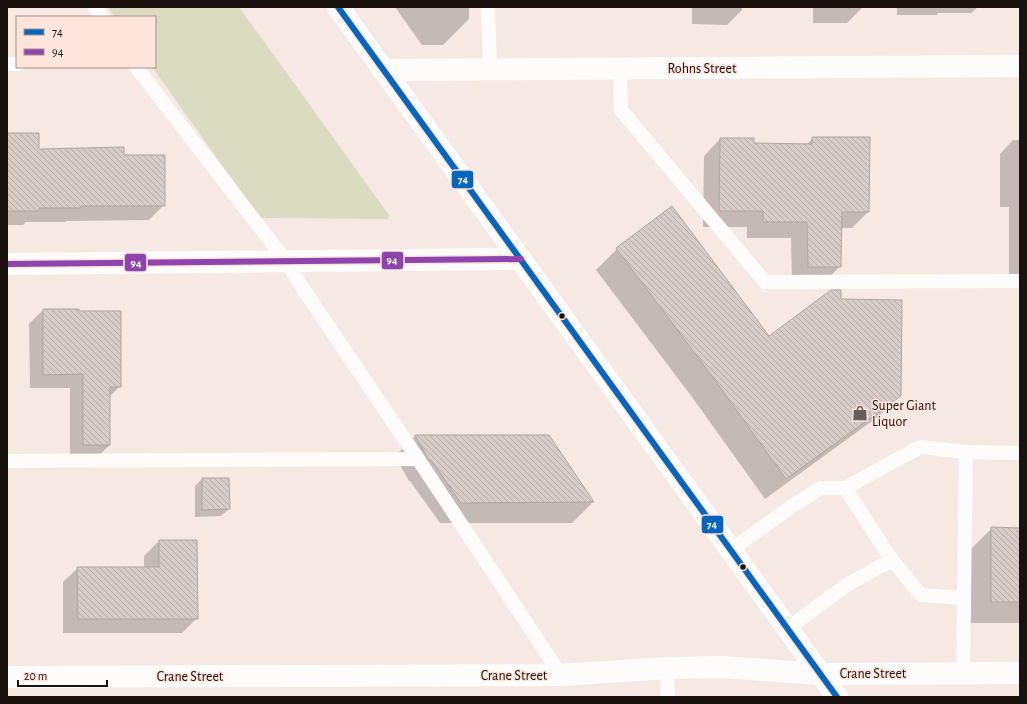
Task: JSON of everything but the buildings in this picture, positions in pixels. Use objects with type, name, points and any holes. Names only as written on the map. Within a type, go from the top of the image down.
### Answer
[{"type":"street","points":[[338,7],[837,697]]},
{"type":"street","name":"Rohns Street","points":[[383,70],[1020,66]]},
{"type":"street","points":[[7,264],[521,260]]},
{"type":"street","name":"Crane Street","points":[[7,676],[561,675],[667,668],[722,667],[820,674],[1020,673]]},
{"type":"lane","points":[[95,7],[101,16]]},
{"type":"lane","points":[[488,7],[490,70]]},
{"type":"lane","points":[[137,68],[286,262],[561,675]]},
{"type":"lane","points":[[620,69],[621,110],[765,282],[1020,281]]},
{"type":"lane","points":[[731,550],[792,506],[821,488],[845,488],[920,447],[966,452],[1020,453]]},
{"type":"lane","points":[[963,673],[966,452]]},
{"type":"lane","points":[[7,461],[418,459]]},
{"type":"lane","points":[[845,488],[892,560],[921,595],[964,598]]},
{"type":"lane","points":[[788,628],[848,584],[892,560]]},
{"type":"lane","points":[[667,668],[668,697]]},
{"type":"green space","points":[[108,7],[239,7],[389,215],[388,219],[260,218],[153,68],[156,68],[156,16],[114,16]]},
{"type":"transit line","name":"74","points":[[338,7],[837,697]]},
{"type":"transit line","name":"94","points":[[7,264],[521,259]]},
{"type":"place","name":"Super Giant Liquor","points":[[860,413]]}]
